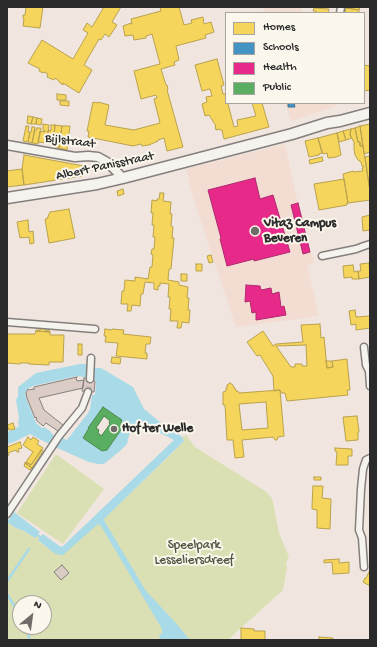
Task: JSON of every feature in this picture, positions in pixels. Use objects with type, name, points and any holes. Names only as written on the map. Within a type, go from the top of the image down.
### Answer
[{"type":"main road","points":[[327,123],[347,113],[370,106]]},
{"type":"main road","points":[[327,123],[370,113]]},
{"type":"main road","name":"Albert Panisstraat","points":[[7,198],[123,178],[292,134],[327,123]]},
{"type":"street","name":"Bijlstraat","points":[[7,145],[75,157],[98,157],[107,162],[123,178]]},
{"type":"street","points":[[322,256],[348,251],[370,244]]},
{"type":"street","points":[[7,322],[95,329]]},
{"type":"street","points":[[364,347],[366,365],[369,371],[370,386]]},
{"type":"street","points":[[90,378],[91,358]]},
{"type":"street","points":[[7,514],[59,436],[82,408],[88,392]]},
{"type":"street","points":[[364,567],[360,530],[361,489],[363,469],[366,460],[370,458]]},
{"type":"shaded area","points":[[263,7],[302,7],[302,12],[264,12]]},
{"type":"shaded area","points":[[285,104],[336,104],[336,106],[291,121]]},
{"type":"shaded area","name":"Vitaz Campus Beveren","points":[[285,144],[295,191],[314,263],[307,265],[319,316],[236,327],[193,198],[186,169]]},
{"type":"green space","name":"Speelpark Lesseliersdreef","points":[[186,435],[195,447],[265,491],[271,497],[279,533],[289,557],[286,563],[287,568],[283,590],[230,638],[230,640],[9,640],[7,637],[7,522],[35,538],[36,536],[39,538],[38,540],[54,553],[106,516],[184,441],[182,437]]},
{"type":"green space","points":[[56,454],[104,489],[63,544],[17,513]]},
{"type":"water","points":[[80,364],[86,364],[88,368],[101,368],[133,387],[144,409],[182,437],[184,441],[104,519],[146,591],[190,640],[160,640],[159,636],[162,633],[162,629],[101,526],[98,524],[63,555],[60,555],[54,553],[38,540],[39,538],[37,536],[35,538],[7,522],[14,512],[40,532],[38,534],[41,536],[43,534],[61,547],[174,440],[139,422],[129,435],[127,444],[104,464],[89,462],[30,434],[7,444],[7,432],[19,426],[16,400],[18,396],[18,387],[36,373]],"holes":[[[77,376],[92,378],[95,380],[95,395],[92,395],[88,413],[67,440],[62,438],[61,441],[50,431],[44,427],[42,428],[36,423],[25,394],[27,389],[33,386]],[[103,407],[122,420],[121,422],[123,427],[107,450],[102,451],[83,438]]]},
{"type":"building: Homes","points":[[26,7],[43,7],[40,28],[23,26],[23,15],[25,15]]},
{"type":"building: Homes","points":[[104,7],[121,7],[112,22],[117,25],[109,37],[105,34],[101,40],[99,39],[84,65],[92,70],[79,93],[63,83],[63,85],[55,78],[54,80],[47,77],[48,74],[39,71],[40,69],[28,63],[42,40],[73,59],[88,33],[83,30],[87,23],[92,27]]},
{"type":"building: Homes","points":[[160,7],[179,7],[184,25],[192,23],[191,20],[203,17],[204,24],[211,22],[214,32],[205,35],[206,38],[176,46],[179,60],[174,62],[175,65],[161,69],[167,85],[167,90],[183,147],[167,151],[164,138],[149,145],[142,146],[141,144],[133,146],[88,137],[89,131],[87,131],[93,102],[109,105],[105,125],[134,130],[160,123],[154,99],[157,98],[156,95],[141,99],[134,71],[160,64],[152,34],[146,36],[146,38],[134,40],[133,35],[125,36],[123,26],[132,24],[131,19],[161,11]]},
{"type":"building: Homes","points":[[346,7],[360,7],[359,10]]},
{"type":"building: Homes","points":[[314,8],[329,9],[328,12],[313,11]]},
{"type":"building: Homes","points":[[346,8],[359,10],[359,12],[345,12]]},
{"type":"building: Homes","points":[[217,59],[224,85],[221,86],[223,94],[225,94],[225,104],[228,104],[234,127],[238,126],[237,120],[256,116],[252,104],[262,104],[269,127],[224,139],[222,130],[216,130],[216,126],[209,115],[205,116],[202,104],[207,102],[206,97],[212,96],[210,89],[202,91],[195,65]]},
{"type":"building: Homes","points":[[365,65],[370,66],[370,90],[365,91]]},
{"type":"building: Homes","points":[[57,94],[66,95],[66,100],[57,100]]},
{"type":"building: Homes","points":[[60,101],[69,101],[69,106],[60,105]]},
{"type":"building: Homes","points":[[28,116],[33,117],[31,124],[27,123]]},
{"type":"building: Homes","points":[[33,117],[37,118],[36,124],[31,124]]},
{"type":"building: Homes","points":[[37,118],[42,119],[41,125],[36,124]]},
{"type":"building: Homes","points":[[43,124],[49,125],[47,143],[38,142],[40,131],[45,132],[43,130]]},
{"type":"building: Homes","points":[[370,124],[370,152],[364,154],[360,126]]},
{"type":"building: Homes","points":[[51,125],[55,125],[53,144],[47,143],[48,130],[51,131]]},
{"type":"building: Homes","points":[[55,125],[62,126],[59,148],[53,147]]},
{"type":"building: Homes","points":[[26,126],[29,126],[28,132],[30,132],[28,142],[23,141]]},
{"type":"building: Homes","points":[[62,126],[70,126],[67,150],[59,148]]},
{"type":"building: Homes","points":[[360,126],[363,146],[360,146],[360,142],[358,142],[355,128]]},
{"type":"building: Homes","points":[[32,127],[35,127],[32,143],[28,142]]},
{"type":"building: Homes","points":[[37,128],[41,128],[38,144],[32,143],[35,130]]},
{"type":"building: Homes","points":[[355,128],[358,142],[360,142],[360,146],[363,146],[370,200],[348,203],[343,174],[353,171],[363,171],[361,162],[355,155],[354,142],[350,135],[351,129]]},
{"type":"building: Homes","points":[[351,129],[350,135],[352,138],[346,140],[343,131]]},
{"type":"building: Homes","points":[[343,131],[346,140],[339,142],[337,133]]},
{"type":"building: Homes","points":[[337,133],[341,155],[328,158],[327,153],[323,154],[318,138]]},
{"type":"building: Homes","points":[[318,138],[322,153],[309,157],[305,141]]},
{"type":"building: Homes","points":[[24,155],[84,166],[83,176],[24,185],[22,169]]},
{"type":"building: Homes","points":[[370,156],[370,191],[365,157]]},
{"type":"building: Homes","points":[[322,157],[323,161],[310,164],[309,160]]},
{"type":"building: Homes","points":[[22,169],[24,185],[7,187],[7,171]]},
{"type":"building: Homes","points":[[344,179],[348,203],[347,205],[319,210],[314,184]]},
{"type":"building: Homes","points":[[123,189],[124,194],[118,196],[117,191]]},
{"type":"building: Homes","points":[[160,193],[164,193],[163,201],[171,202],[170,214],[172,214],[172,238],[174,238],[171,269],[169,269],[168,280],[179,282],[179,285],[188,287],[188,310],[190,310],[189,323],[182,322],[181,328],[177,328],[178,321],[170,321],[170,297],[168,297],[169,284],[160,283],[158,290],[154,289],[154,283],[145,282],[143,294],[141,294],[140,306],[132,305],[131,311],[127,311],[128,304],[121,304],[125,280],[135,281],[135,277],[148,279],[150,267],[152,267],[153,255],[151,254],[152,249],[154,249],[155,237],[153,237],[154,225],[152,225],[153,213],[151,213],[152,200],[157,201]]},
{"type":"building: Homes","points":[[69,209],[75,238],[49,243],[45,219],[47,219],[50,212]]},
{"type":"building: Homes","points":[[370,215],[370,230],[363,231],[362,217]]},
{"type":"building: Homes","points":[[28,220],[29,232],[33,231],[34,243],[30,244],[29,237],[20,238],[17,222]]},
{"type":"building: Homes","points":[[211,255],[213,262],[209,263],[207,256]]},
{"type":"building: Homes","points":[[369,263],[370,277],[359,279],[358,271],[361,271],[360,264]]},
{"type":"building: Homes","points":[[196,264],[202,264],[202,271],[196,271]]},
{"type":"building: Homes","points":[[353,265],[354,272],[358,271],[359,279],[352,279],[352,277],[344,278],[343,266]]},
{"type":"building: Homes","points":[[181,274],[187,274],[187,281],[181,281]]},
{"type":"building: Homes","points":[[355,310],[356,317],[370,316],[370,328],[356,330],[356,324],[351,325],[349,311]]},
{"type":"building: Homes","points":[[320,324],[321,338],[324,337],[327,368],[333,367],[332,361],[347,359],[350,390],[347,390],[348,395],[287,401],[285,393],[281,393],[280,390],[274,391],[273,376],[260,355],[257,356],[247,342],[263,331],[273,346],[276,344],[303,342],[301,325]],"holes":[[[306,345],[307,366],[295,364],[295,367],[291,367],[276,346]]]},
{"type":"building: Homes","points":[[41,326],[46,327],[45,330],[50,332],[36,331],[40,330]]},
{"type":"building: Homes","points":[[105,329],[124,330],[123,334],[151,337],[150,344],[146,344],[145,353],[147,353],[147,359],[116,356],[118,343],[105,342]]},
{"type":"building: Homes","points":[[36,331],[50,332],[50,335],[64,335],[63,362],[49,362],[49,365],[7,363],[7,334],[35,334]]},
{"type":"building: Homes","points":[[78,344],[82,344],[82,355],[78,355]]},
{"type":"building: Homes","points":[[112,357],[121,358],[120,364],[111,363]]},
{"type":"building: Homes","points":[[326,361],[332,361],[333,367],[327,368]]},
{"type":"building: Homes","points":[[230,383],[233,385],[239,393],[280,390],[284,436],[278,437],[277,440],[273,437],[242,440],[244,457],[235,458],[233,440],[227,440],[225,405],[223,405],[223,392],[226,391],[227,385]],"holes":[[[266,402],[268,428],[242,430],[239,404]]]},
{"type":"building: Homes","points":[[357,416],[359,432],[358,440],[346,441],[343,417]]},
{"type":"building: Homes","points":[[13,423],[15,429],[9,430],[7,425]]},
{"type":"building: Homes","points":[[28,437],[31,440],[33,437],[39,441],[37,444],[43,448],[31,465],[26,462],[33,452],[23,445]]},
{"type":"building: Homes","points":[[20,442],[22,448],[18,449],[19,452],[16,450],[8,453],[9,455],[7,456],[7,447]]},
{"type":"building: Homes","points":[[335,448],[352,449],[352,456],[348,456],[348,465],[336,465],[337,452],[335,451]]},
{"type":"building: Homes","points":[[41,450],[43,451],[32,468],[25,463],[26,462],[31,465]]},
{"type":"building: Homes","points":[[25,463],[32,468],[30,470],[24,466]]},
{"type":"building: Homes","points":[[314,477],[321,477],[321,480],[314,480]]},
{"type":"building: Homes","points":[[313,486],[323,486],[322,498],[331,499],[330,529],[317,528],[317,510],[312,509]]},
{"type":"building: Homes","points":[[339,559],[339,563],[349,562],[349,573],[333,574],[332,562],[324,563],[324,560]]},
{"type":"building: Homes","points":[[370,570],[370,586],[363,582]]},
{"type":"building: Homes","points":[[241,628],[254,629],[254,631],[265,631],[265,640],[241,640]]},
{"type":"building: Homes","points":[[319,637],[333,638],[333,640],[319,640]]},
{"type":"building: Schools","points":[[288,104],[294,104],[295,107],[288,107]]},
{"type":"building: Health","points":[[255,178],[260,199],[273,195],[290,252],[227,266],[208,190]]},
{"type":"building: Health","points":[[298,203],[310,252],[303,254],[291,205]]},
{"type":"building: Health","points":[[246,285],[260,286],[261,290],[271,288],[272,294],[279,292],[281,307],[284,306],[286,315],[256,320],[256,312],[252,313],[250,301],[245,302]]},
{"type":"building: Public","name":"Hof ter Welle","points":[[103,407],[122,420],[121,422],[123,427],[107,450],[102,451],[83,438],[88,428]],"holes":[[[104,416],[110,421],[110,424],[102,436],[98,433],[99,430],[96,428]]]},
{"type":"building: Other","points":[[77,377],[77,381],[84,380],[83,388],[39,398],[44,410],[63,425],[58,431],[46,423],[43,426],[36,420],[36,417],[35,418],[27,398],[26,393],[28,389],[34,390],[34,387]]},
{"type":"building: Other","points":[[84,378],[93,379],[95,382],[94,392],[82,391]]},
{"type":"building: Other","points":[[62,565],[69,573],[61,580],[54,572]]},
{"type":"waterway","points":[[7,581],[29,549]]},
{"type":"waterway","points":[[7,594],[12,602]]},
{"type":"waterway","points":[[29,635],[29,640]]},
{"type":"tunnel","points":[[88,392],[90,379]]},
{"type":"place","name":"Vitaz Campus Beveren","points":[[255,231]]},
{"type":"place","name":"Hof ter Welle","points":[[114,429]]}]
